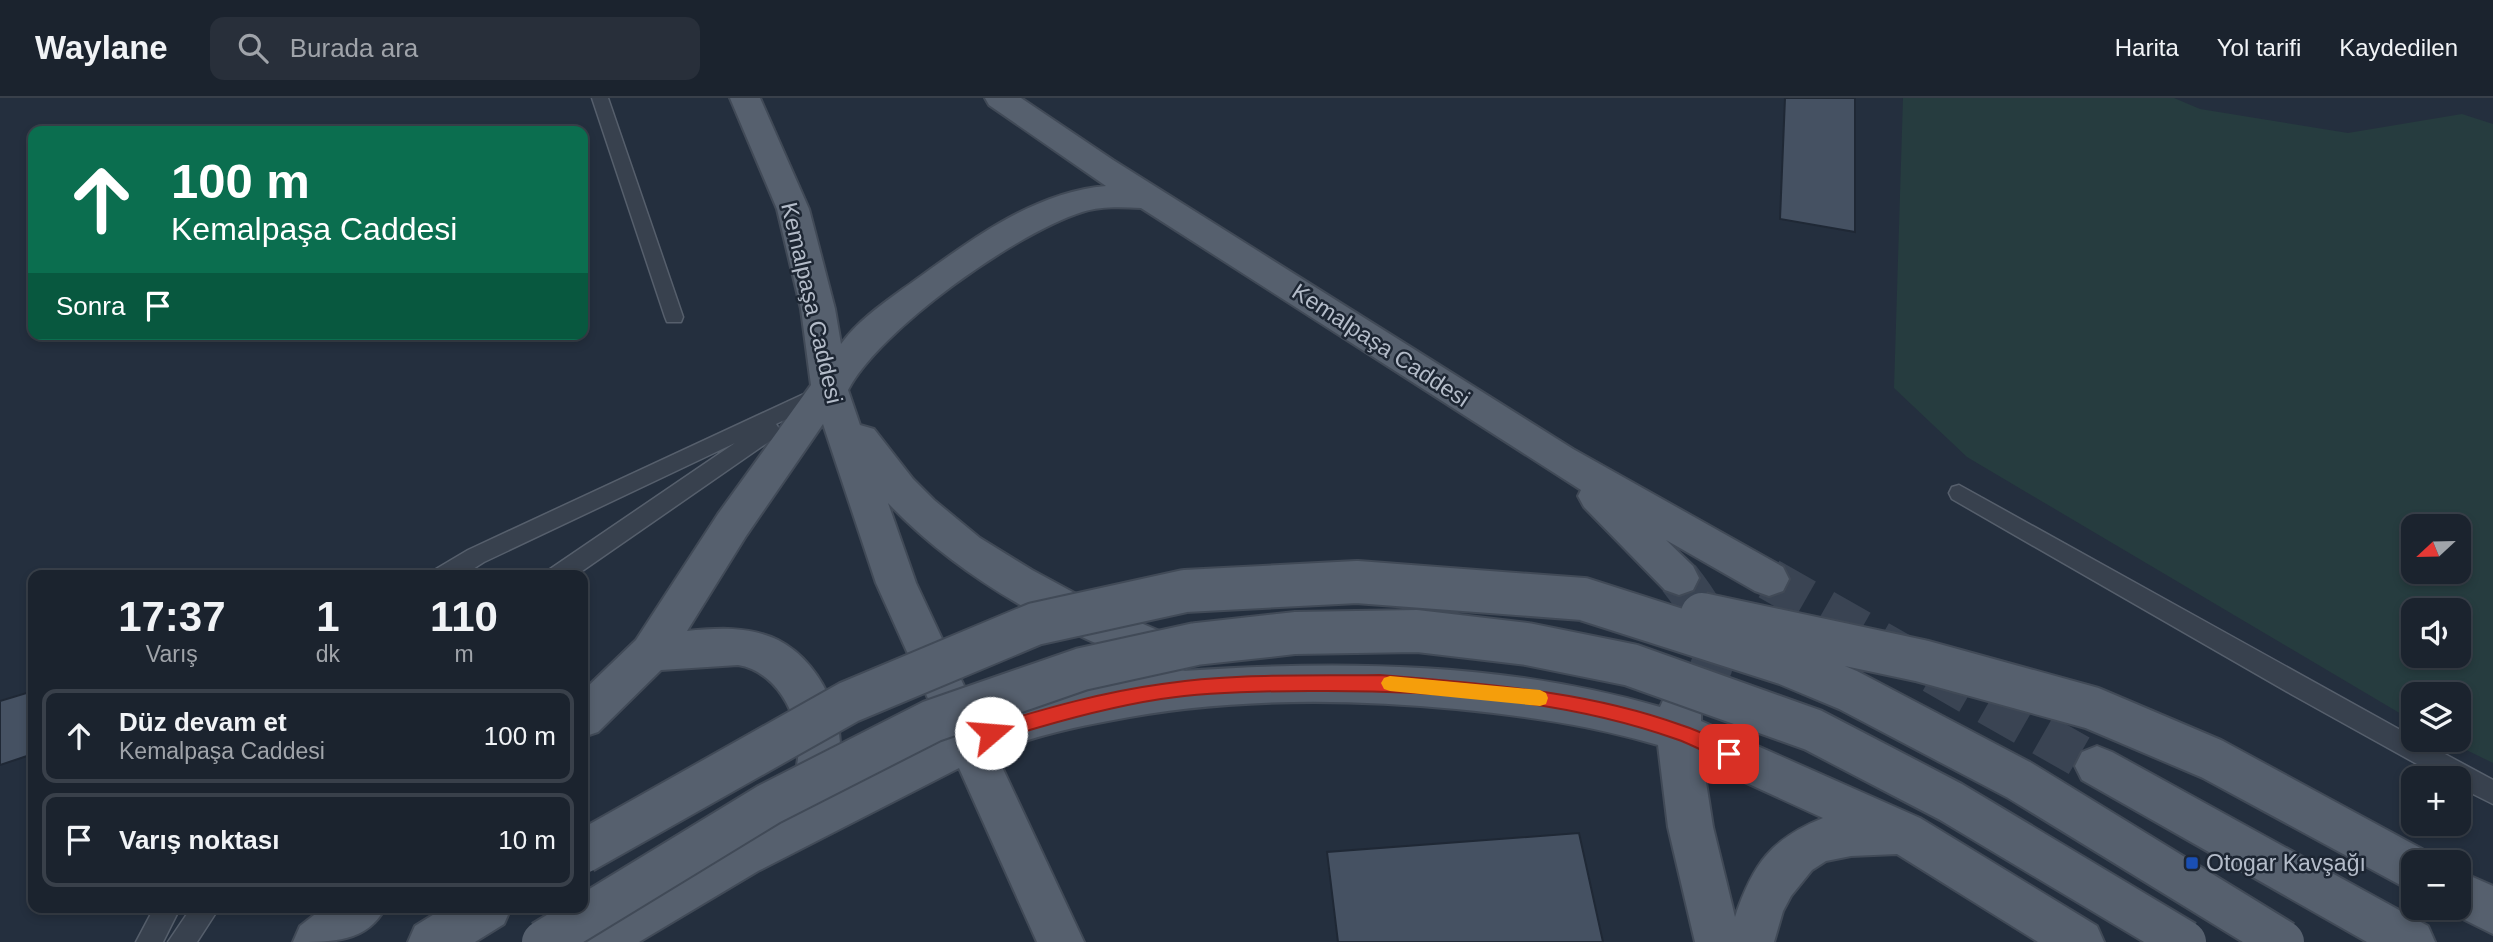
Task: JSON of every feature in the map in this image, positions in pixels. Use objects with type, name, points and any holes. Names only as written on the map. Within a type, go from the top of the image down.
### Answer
[{"type":"main road","name":"Kemalpaşa Caddesi","points":[[745,98],[793,209],[818,309],[830,390],[896,583],[967,743],[1061,942]]},
{"type":"main road","name":"Kemalpaşa Caddesi","points":[[1000,98],[1148,197],[1560,460],[1769,579]]},
{"type":"main road","points":[[588,713],[651,653],[732,524],[856,350],[872,333],[900,309],[1000,238],[1037,218],[1074,203],[1107,196],[1148,197]]},
{"type":"main road","points":[[830,390],[892,485],[949,539],[990,567],[1061,606],[1150,648],[1235,672],[1312,683]]},
{"type":"main road","points":[[1560,460],[1679,578]]},
{"type":"main road","points":[[588,849],[849,702],[1035,624],[1185,591],[1357,582],[1583,599],[1707,615],[1765,625],[1922,661],[2056,696],[2142,727],[2212,759],[2401,861]]},
{"type":"main road","points":[[1583,599],[1750,650],[1848,690],[2019,780],[2283,942]]},
{"type":"main road","points":[[542,942],[769,804],[932,720],[1083,669],[1196,644],[1295,633],[1418,631],[1527,644],[1631,665],[1813,730],[1951,802],[2185,942]]},
{"type":"main road","points":[[651,653],[722,646],[762,653],[785,669],[801,689],[815,715],[821,752],[810,792],[787,820],[742,856]]},
{"type":"main road","points":[[595,942],[742,856],[967,743],[1067,710],[1133,696],[1228,685],[1312,683],[1412,684],[1545,699],[1611,712],[1680,718],[1905,833],[2081,942]]},
{"type":"main road","points":[[1680,718],[1683,774],[1718,942]]},
{"type":"main road","points":[[2097,766],[2412,942]]},
{"type":"main road","points":[[1751,942],[1755,923],[1769,890],[1787,864],[1806,849],[1822,840],[1840,836],[1905,833]]},
{"type":"main road","points":[[2471,899],[2493,911]]},
{"type":"main road","points":[[316,942],[355,913]]},
{"type":"main road","points":[[431,942],[480,913]]},
{"type":"lane","points":[[595,100],[674,317]]},
{"type":"lane","points":[[454,570],[476,556],[830,390]]},
{"type":"lane","points":[[567,570],[830,390]]},
{"type":"lane","points":[[1959,493],[2287,680],[2493,793]]},
{"type":"lane","points":[[149,942],[165,913]]},
{"type":"lane","points":[[181,942],[204,913]]},
{"type":"green space","points":[[1903,98],[2174,98],[2200,109],[2348,133],[2462,114],[2493,124],[2493,763],[2471,752],[2471,682],[2401,682],[2401,714],[1967,457],[1894,388]]},
{"type":"building","points":[[1785,98],[1855,98],[1855,232],[1780,219]]},
{"type":"building","points":[[28,693],[28,756],[0,765],[0,701]]},
{"type":"building","points":[[1579,833],[1603,942],[1338,942],[1327,852]]},
{"type":"tunnel","points":[[1679,578],[1702,611],[1714,643],[1714,658],[1709,673],[1698,689],[1681,704]]},
{"type":"tunnel","points":[[1769,579],[2097,766]]},
{"type":"slow traffic","points":[[1390,683],[1540,698]]},
{"type":"place","name":"Otogar Kavşağı","points":[[2192,863]]},
{"type":"route","points":[[991,733],[1067,710],[1163,691],[1268,684],[1380,683],[1500,693],[1594,708],[1679,732],[1729,754]]}]
